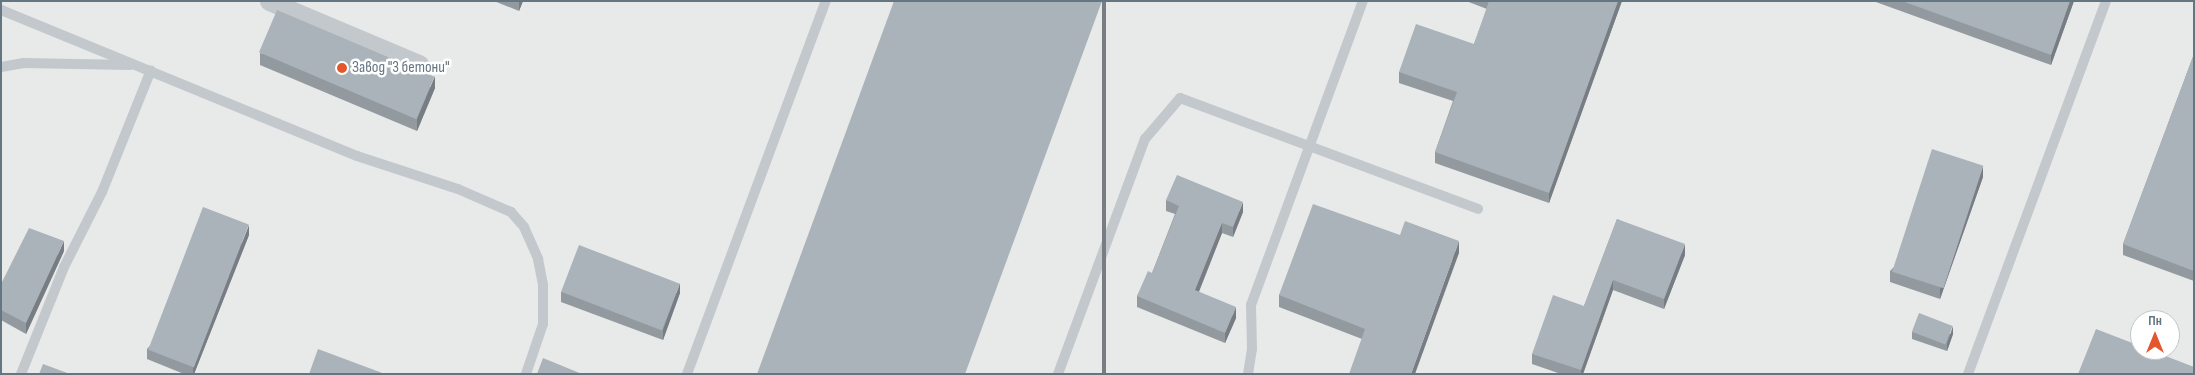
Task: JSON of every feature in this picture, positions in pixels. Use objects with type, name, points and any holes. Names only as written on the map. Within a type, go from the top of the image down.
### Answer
[{"type":"street","points":[[269,1],[419,64]]},
{"type":"lane","points":[[687,374],[826,1]]},
{"type":"lane","points":[[1248,374],[1252,349],[1251,305],[1363,1]]},
{"type":"lane","points":[[1968,374],[2106,1]]},
{"type":"lane","points":[[1,10],[357,156],[458,189],[511,212],[524,227],[538,259],[544,285],[544,324],[526,374]]},
{"type":"lane","points":[[1,67],[24,63],[139,65]]},
{"type":"lane","points":[[21,374],[64,267],[102,192],[151,70]]},
{"type":"lane","points":[[1058,374],[1145,139],[1180,98],[1478,209]]},
{"type":"shaded area","points":[[1,1],[2194,1],[2194,374],[1,374]]},
{"type":"building","points":[[894,1],[1102,1],[965,374],[757,374]]},
{"type":"building","points":[[1489,1],[1618,1],[1549,193],[1435,152],[1457,92],[1399,72],[1416,24],[1474,44]]},
{"type":"building","points":[[1902,1],[2070,1],[2051,55]]},
{"type":"building","points":[[277,10],[434,77],[416,119],[259,52]]},
{"type":"building","points":[[2194,54],[2194,271],[2123,244]]},
{"type":"building","points":[[1932,149],[1983,166],[1943,288],[1892,272]]},
{"type":"building","points":[[1177,175],[1243,202],[1233,227],[1222,223],[1195,290],[1236,307],[1225,333],[1137,296],[1148,271],[1152,273],[1179,206],[1166,200]]},
{"type":"building","points":[[1313,204],[1400,235],[1405,221],[1459,241],[1411,374],[1349,374],[1365,329],[1279,295]]},
{"type":"building","points":[[203,207],[249,225],[194,367],[148,350]]},
{"type":"building","points":[[1617,219],[1685,244],[1664,299],[1613,280],[1581,370],[1532,354],[1553,295],[1584,306]]},
{"type":"building","points":[[29,228],[64,241],[26,323],[1,310],[1,284]]},
{"type":"building","points":[[579,245],[680,284],[662,330],[561,292]]},
{"type":"building","points":[[1919,313],[1953,326],[1945,345],[1912,332]]},
{"type":"building","points":[[2096,329],[2130,342],[2130,360],[2176,360],[2194,367],[2194,374],[2078,374]]},
{"type":"building","points":[[318,349],[385,374],[309,374]]},
{"type":"building","points":[[543,358],[582,374],[537,374]]},
{"type":"building","points":[[43,364],[70,374],[39,374]]},
{"type":"place","name":"Завод \"3 бетони\"","points":[[342,68]]}]
